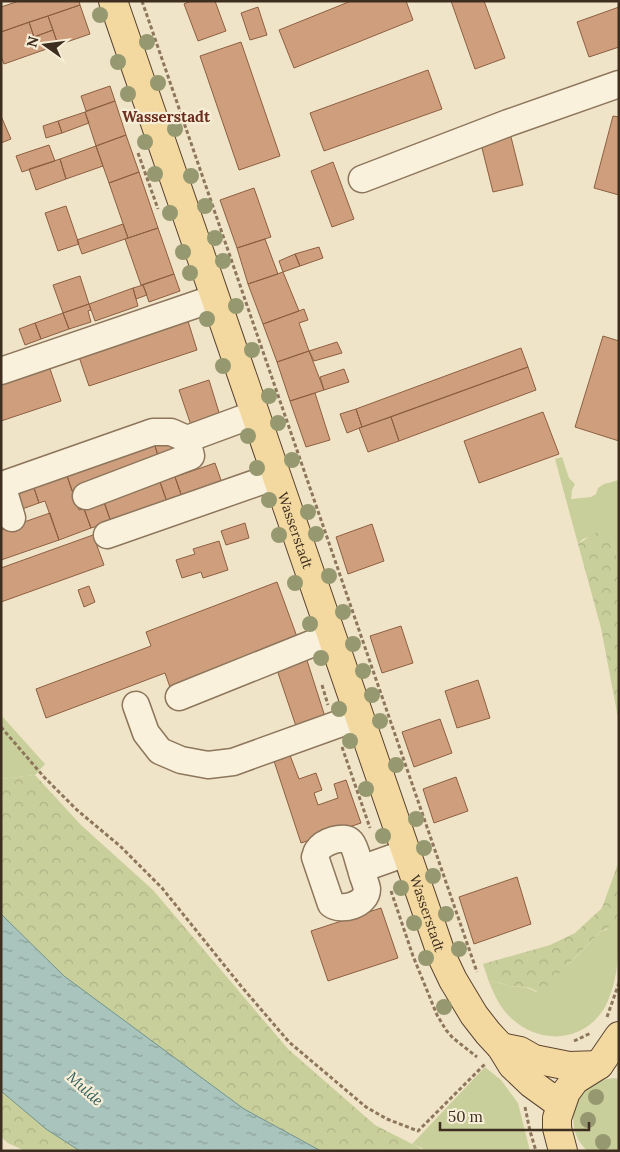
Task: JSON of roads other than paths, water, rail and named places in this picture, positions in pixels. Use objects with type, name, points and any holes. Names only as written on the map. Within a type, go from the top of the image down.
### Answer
[{"type":"main road","name":"Wasserstadt","points":[[113,1],[358,717],[383,861],[440,951],[453,980],[495,1054],[512,1065],[518,1072],[560,1105]]},
{"type":"main road","points":[[606,1029],[609,1066]]},
{"type":"main road","points":[[495,1054],[520,1051],[534,1059],[569,1066],[609,1066]]},
{"type":"main road","points":[[562,1151],[557,1128],[560,1105],[566,1092],[575,1080],[609,1066]]},
{"type":"lane","points":[[362,179],[508,123],[619,84]]},
{"type":"lane","points":[[1,371],[215,298]]},
{"type":"lane","points":[[12,518],[2,484],[152,432],[171,432],[187,439],[255,414]]},
{"type":"lane","points":[[86,496],[191,456],[187,439]]},
{"type":"lane","points":[[107,535],[276,476]]},
{"type":"lane","points":[[179,698],[330,636]]},
{"type":"lane","points":[[136,705],[146,733],[160,751],[181,760],[208,765],[233,762],[358,717]]},
{"type":"water","name":"Mulde","points":[[1,914],[64,976],[244,1109],[321,1151],[80,1151],[46,1129],[1,1091]]},
{"type":"district","name":"Wasserstadt","points":[[166,117]]}]
